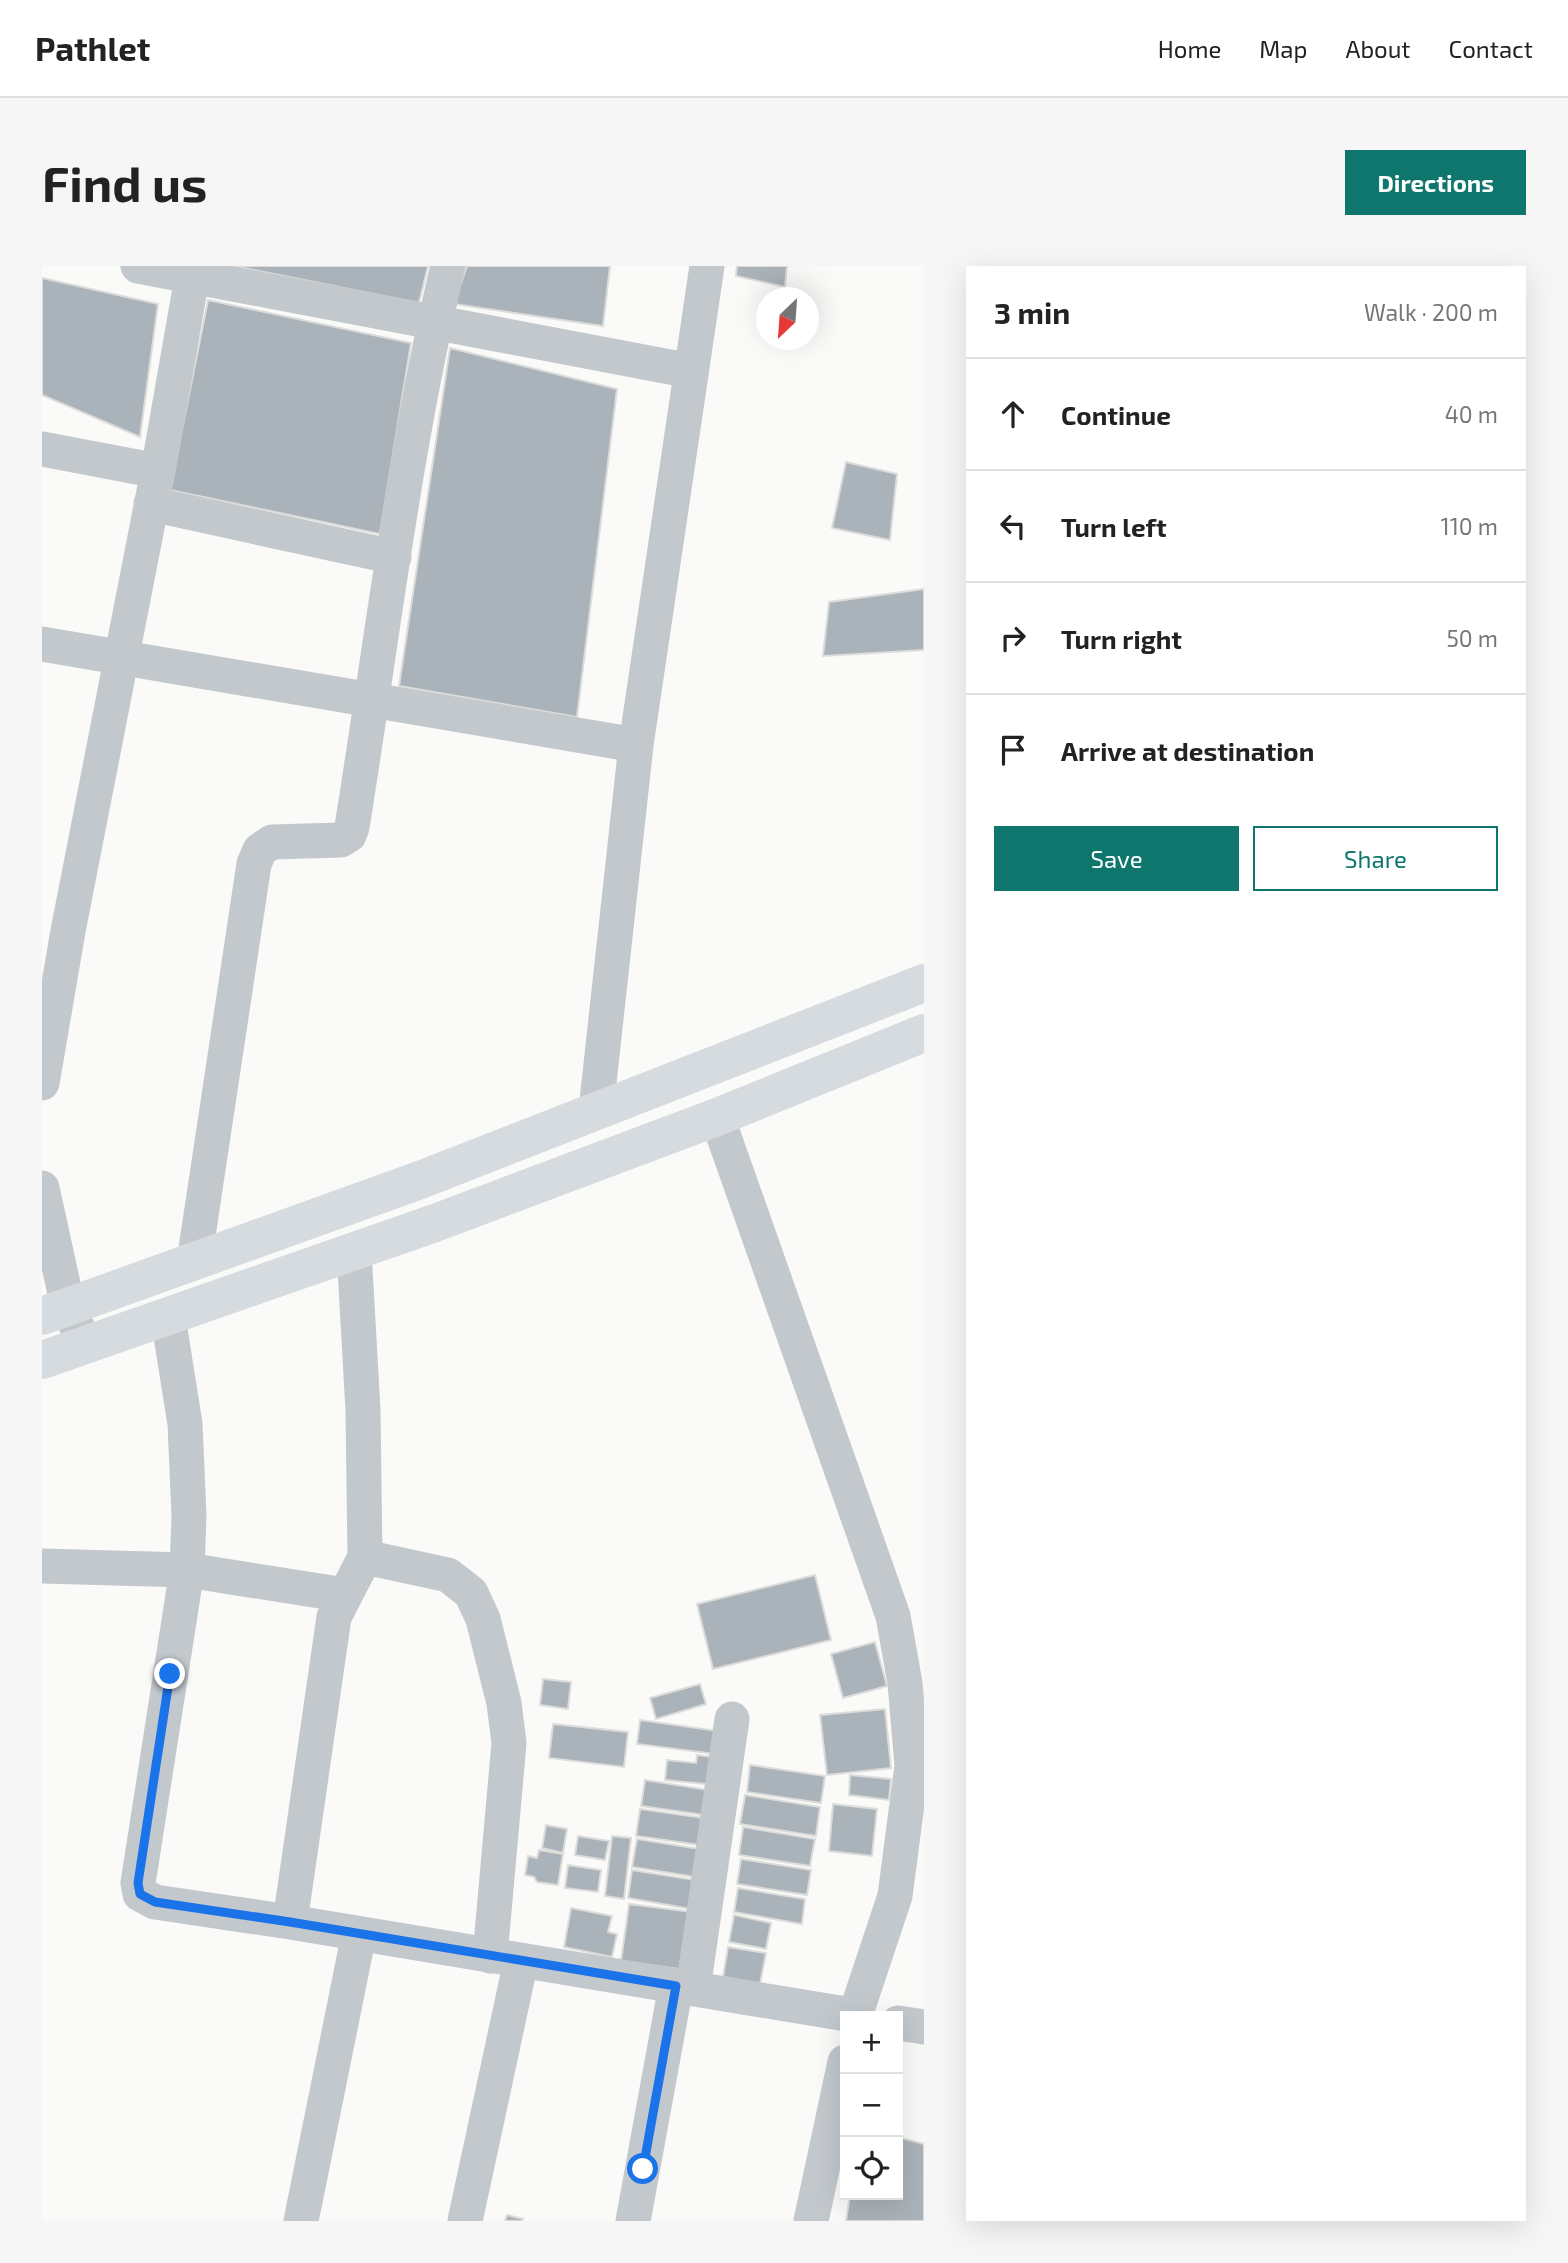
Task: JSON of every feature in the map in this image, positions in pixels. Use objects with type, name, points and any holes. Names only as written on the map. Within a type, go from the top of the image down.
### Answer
[{"type":"main road","points":[[55,1311],[420,1180],[924,983]]},
{"type":"main road","points":[[42,1360],[435,1223],[716,1117],[924,1033]]},
{"type":"main road","points":[[420,1180],[435,1223]]},
{"type":"street","points":[[138,266],[193,272],[435,323],[691,372]]},
{"type":"street","points":[[194,1262],[254,864],[260,850],[272,842],[341,840],[349,835],[394,557],[435,323],[448,266]]},
{"type":"street","points":[[596,1110],[636,745],[707,266]]},
{"type":"street","points":[[42,1083],[55,929],[120,658],[155,487],[193,272]]},
{"type":"street","points":[[42,449],[155,487],[394,557]]},
{"type":"street","points":[[42,644],[636,745]]},
{"type":"street","points":[[716,1117],[893,1616],[905,1682],[912,1766],[895,1896],[858,2011]]},
{"type":"street","points":[[42,1188],[55,1311],[85,1345]]},
{"type":"street","points":[[290,1922],[334,1618],[365,1557],[363,1410],[354,1251]]},
{"type":"street","points":[[168,1317],[185,1423],[189,1516],[187,1570],[138,1883],[140,1894],[155,1902],[840,2013]]},
{"type":"street","points":[[365,1557],[448,1575],[471,1593],[483,1619],[503,1703],[509,1743],[506,1958],[465,2221]]},
{"type":"street","points":[[42,1566],[187,1570],[345,1595]]},
{"type":"street","points":[[633,2221],[685,1987],[732,1719]]},
{"type":"street","points":[[301,2221],[359,1934]]},
{"type":"street","points":[[903,2024],[924,2027]]},
{"type":"street","points":[[811,2221],[842,2074]]},
{"type":"building","points":[[234,266],[428,266],[419,303]]},
{"type":"building","points":[[467,266],[610,266],[603,326],[454,304]]},
{"type":"building","points":[[737,266],[787,266],[785,287],[736,276]]},
{"type":"building","points":[[42,278],[158,304],[140,437],[42,395]]},
{"type":"building","points":[[208,300],[411,343],[380,534],[170,490]]},
{"type":"building","points":[[450,348],[617,389],[577,717],[399,686]]},
{"type":"building","points":[[846,462],[897,474],[890,540],[832,528]]},
{"type":"building","points":[[924,589],[924,650],[823,656],[829,602]]},
{"type":"building","points":[[815,1575],[831,1640],[713,1669],[697,1604]]},
{"type":"building","points":[[875,1642],[887,1686],[843,1698],[831,1654]]},
{"type":"building","points":[[543,1679],[571,1682],[568,1709],[540,1705]]},
{"type":"building","points":[[700,1684],[706,1704],[656,1719],[650,1698]]},
{"type":"building","points":[[885,1709],[891,1768],[827,1775],[820,1715]]},
{"type":"building","points":[[640,1720],[718,1731],[715,1754],[637,1744]]},
{"type":"building","points":[[553,1724],[628,1732],[624,1767],[549,1758]]},
{"type":"building","points":[[697,1755],[719,1758],[716,1785],[665,1780],[667,1760],[696,1763]]},
{"type":"building","points":[[750,1765],[825,1776],[821,1803],[747,1792]]},
{"type":"building","points":[[850,1775],[891,1779],[889,1800],[849,1795]]},
{"type":"building","points":[[645,1780],[715,1791],[711,1816],[641,1806]]},
{"type":"building","points":[[745,1795],[820,1807],[816,1836],[740,1824]]},
{"type":"building","points":[[833,1804],[877,1809],[872,1856],[829,1851]]},
{"type":"building","points":[[640,1809],[711,1819],[707,1846],[636,1836]]},
{"type":"building","points":[[546,1825],[567,1829],[563,1853],[542,1848]]},
{"type":"building","points":[[743,1827],[815,1839],[810,1866],[739,1855]]},
{"type":"building","points":[[578,1836],[609,1841],[605,1860],[575,1855]]},
{"type":"building","points":[[612,1836],[631,1838],[624,1899],[605,1896]]},
{"type":"building","points":[[637,1839],[706,1850],[702,1878],[632,1867]]},
{"type":"building","points":[[539,1850],[563,1854],[558,1885],[537,1882],[534,1877],[525,1875],[528,1856],[537,1858]]},
{"type":"building","points":[[741,1859],[811,1870],[807,1895],[737,1884]]},
{"type":"building","points":[[568,1865],[601,1870],[598,1892],[565,1888]]},
{"type":"building","points":[[632,1870],[701,1881],[697,1910],[628,1898]]},
{"type":"building","points":[[738,1888],[805,1899],[802,1924],[734,1912]]},
{"type":"building","points":[[629,1904],[700,1913],[693,1971],[621,1961]]},
{"type":"building","points":[[571,1908],[612,1916],[608,1932],[617,1934],[612,1957],[564,1947]]},
{"type":"building","points":[[734,1915],[771,1923],[766,1949],[729,1942]]},
{"type":"building","points":[[728,1947],[766,1953],[760,1984],[723,1977]]},
{"type":"building","points":[[903,2138],[924,2144],[924,2221],[846,2221],[849,2200],[903,2200]]},
{"type":"building","points":[[507,2215],[523,2219],[505,2221]]},
{"type":"route","points":[[170,1674],[138,1883],[140,1894],[155,1902],[676,1986],[643,2169]]}]
